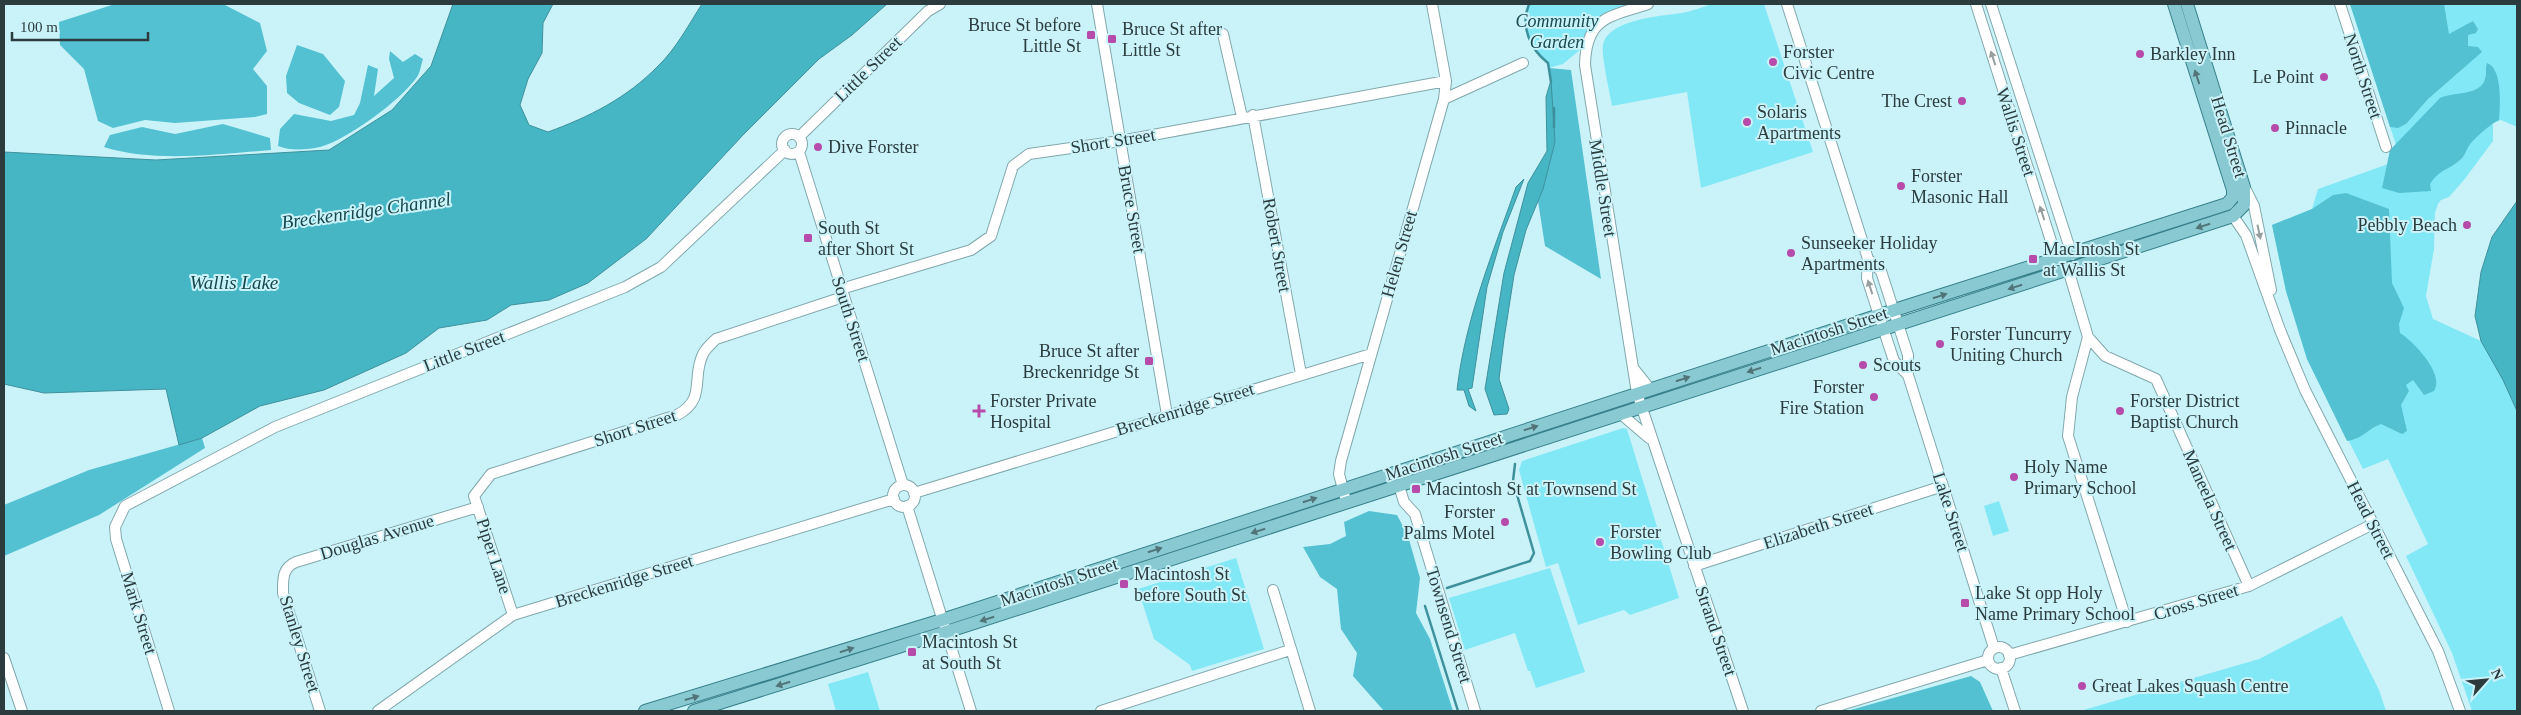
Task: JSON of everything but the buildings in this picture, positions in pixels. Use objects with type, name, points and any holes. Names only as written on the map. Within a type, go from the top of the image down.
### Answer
[{"type":"main road","name":"Head Street","points":[[2174,4],[2238,188]]},
{"type":"main road","name":"Head Street","points":[[2187,4],[2238,188]]},
{"type":"main road","name":"Macintosh Street","points":[[694,711],[1343,489],[1893,310],[2057,260],[2227,204],[2238,188]]},
{"type":"main road","points":[[2233,216],[2244,205],[2238,188]]},
{"type":"main road","name":"Macintosh Street","points":[[645,711],[944,626],[1347,502],[2233,216]]},
{"type":"street","name":"Little Street","points":[[799,137],[928,11],[940,4]]},
{"type":"street","name":"Bruce Street","points":[[1096,4],[1167,415]]},
{"type":"street","name":"Helen Street","points":[[1347,502],[1339,467],[1444,99],[1446,81],[1432,4]]},
{"type":"street","name":"Middle Street","points":[[1641,408],[1631,364],[1585,65],[1586,45],[1593,31],[1605,19],[1648,4]]},
{"type":"street","name":"Lake Street","points":[[1787,4],[1868,259],[1867,278],[1894,361],[1908,375]]},
{"type":"street","name":"Wallis Street","points":[[1976,4],[2057,260]]},
{"type":"street","name":"Wallis Street","points":[[1991,4],[2072,255]]},
{"type":"street","name":"North Street","points":[[2340,4],[2386,147]]},
{"type":"street","points":[[1223,34],[1242,117]]},
{"type":"street","points":[[1444,99],[1523,63]]},
{"type":"street","name":"Short Street","points":[[474,496],[491,474],[682,413],[695,402],[703,355],[716,339],[842,293],[971,250],[991,236],[1012,166],[1029,154],[1120,141],[1242,117],[1446,81]]},
{"type":"street","name":"Robert Street","points":[[1254,116],[1301,374]]},
{"type":"street","points":[[792,135],[799,137],[802,144],[798,152],[792,154],[785,150],[783,145],[786,138],[792,135]]},
{"type":"street","name":"Little Street","points":[[119,515],[125,506],[135,500],[275,427],[565,312],[641,279],[661,267],[785,150]]},
{"type":"street","name":"South Street","points":[[798,152],[903,485]]},
{"type":"street","name":"Head Street","points":[[2238,188],[2254,206],[2280,330]]},
{"type":"street","name":"Head Street","points":[[2233,216],[2246,235],[2280,330],[2305,390],[2438,651],[2460,711]]},
{"type":"street","name":"Lake Street","points":[[1868,259],[1881,271],[1908,355],[1908,375],[1994,648]]},
{"type":"street","points":[[2068,270],[2088,337],[2072,397],[2068,436],[2127,622]]},
{"type":"street","name":"Maneela Street","points":[[2088,337],[2105,356],[2156,379],[2249,586]]},
{"type":"street","name":"Breckenridge Street","points":[[914,493],[1371,354]]},
{"type":"street","name":"Middle Street","points":[[1631,364],[1650,389]]},
{"type":"street","name":"Strand Street","points":[[1641,408],[1743,711]]},
{"type":"street","points":[[1621,414],[1652,441]]},
{"type":"street","points":[[903,485],[910,487],[914,493],[914,500],[907,506],[899,505],[894,499],[895,490],[903,485]]},
{"type":"street","name":"Townsend Street","points":[[1398,486],[1404,502],[1415,514],[1475,711]]},
{"type":"street","name":"Elizabeth Street","points":[[1694,566],[1943,486]]},
{"type":"street","name":"Piper Lane","points":[[474,496],[513,615]]},
{"type":"street","name":"Breckenridge Street","points":[[378,711],[513,615],[894,499]]},
{"type":"street","points":[[907,506],[971,711]]},
{"type":"street","name":"Douglas Avenue","points":[[283,577],[288,568],[296,562],[478,507]]},
{"type":"street","name":"Mark Street","points":[[119,515],[115,527],[116,540],[169,711]]},
{"type":"street","name":"Cross Street","points":[[2009,655],[2249,586],[2373,524]]},
{"type":"street","name":"Stanley Street","points":[[283,577],[283,593],[320,711]]},
{"type":"street","points":[[1273,590],[1310,711]]},
{"type":"street","points":[[1994,648],[2003,648],[2009,655],[2008,662],[2001,668],[1992,666],[1988,660],[1989,653],[1994,648]]},
{"type":"street","points":[[1101,711],[1290,650]]},
{"type":"street","points":[[4,658],[22,711]]},
{"type":"street","points":[[1821,711],[1988,660]]},
{"type":"street","points":[[2001,668],[2015,711]]},
{"type":"green space","name":"Community Garden","points":[[1529,4],[1648,4],[1605,19],[1586,45],[1563,64],[1549,68],[1546,62],[1540,58],[1528,38],[1526,17]]},
{"type":"green space","points":[[1712,4],[1764,4],[1813,152],[1701,188],[1687,92],[1612,106],[1604,66],[1603,45],[1607,36],[1625,24],[1637,20],[1686,12]]},
{"type":"green space","points":[[2350,4],[2517,4],[2517,127],[2501,120],[2493,123],[2493,141],[2464,180],[2449,197],[2441,200],[2438,204],[2435,213],[2434,249],[2426,296],[2433,319],[2481,341],[2503,380],[2517,411],[2517,711],[2472,711],[2452,653],[2406,556],[2428,544],[2388,459],[2363,469],[2307,359],[2286,291],[2272,225],[2312,209],[2318,189],[2388,164],[2390,150],[2396,145]]},
{"type":"green space","name":"Forster Bowling Club","points":[[1623,428],[1627,429],[1679,598],[1630,615],[1624,610],[1578,625],[1558,563],[1546,567],[1519,470],[1522,461]]},
{"type":"green space","points":[[1999,501],[2009,531],[1993,536],[1984,506]]},
{"type":"green space","points":[[1236,558],[1264,649],[1192,671],[1190,665],[1154,639],[1138,589]]},
{"type":"green space","points":[[1550,568],[1585,672],[1536,688],[1515,633],[1465,650],[1449,598]]},
{"type":"green space","points":[[2342,616],[2379,690],[2386,711],[2080,711],[2259,659]]},
{"type":"green space","points":[[868,672],[880,711],[836,711],[828,684]]},
{"type":"shaded area","points":[[115,4],[223,4],[260,23],[267,51],[253,69],[267,86],[267,114],[255,117],[175,123],[145,120],[113,128],[98,121],[84,69],[60,45],[59,22]]},
{"type":"shaded area","points":[[2350,4],[2444,4],[2449,34],[2473,21],[2478,29],[2476,33],[2468,35],[2468,46],[2478,47],[2482,52],[2428,99],[2406,124],[2398,128],[2390,127]]},
{"type":"shaded area","points":[[297,45],[323,54],[345,81],[339,107],[330,115],[299,103],[287,93],[286,76]]},
{"type":"shaded area","points":[[390,51],[403,62],[415,54],[423,59],[417,77],[399,97],[373,118],[331,143],[320,147],[299,150],[278,146],[280,129],[294,114],[331,121],[354,115],[360,103],[368,65],[378,69],[374,96],[394,78],[389,59]]},
{"type":"shaded area","points":[[2487,63],[2496,72],[2498,80],[2500,97],[2499,120],[2474,139],[2461,159],[2434,179],[2430,184],[2431,191],[2399,193],[2382,188],[2390,150],[2440,98],[2465,93],[2478,88],[2486,77]]},
{"type":"shaded area","points":[[1549,68],[1571,70],[1601,279],[1545,246],[1538,201],[1555,142]]},
{"type":"shaded area","points":[[223,124],[270,138],[271,150],[165,156],[123,152],[104,147],[110,135],[142,127],[175,134]]},
{"type":"shaded area","points":[[2346,193],[2389,209],[2392,283],[2404,308],[2399,324],[2400,333],[2413,343],[2426,359],[2432,368],[2436,384],[2434,391],[2424,395],[2413,380],[2406,385],[2409,391],[2401,405],[2407,431],[2402,434],[2381,424],[2357,438],[2347,441],[2307,359],[2286,291],[2272,225],[2312,209],[2333,195]]},
{"type":"shaded area","points":[[202,438],[205,448],[99,515],[4,556],[4,505],[89,470]]},
{"type":"shaded area","points":[[1369,511],[1397,515],[1408,536],[1420,578],[1416,613],[1430,639],[1453,711],[1384,711],[1353,676],[1357,653],[1341,629],[1337,589],[1320,577],[1303,547],[1330,544],[1346,536],[1344,522]]},
{"type":"shaded area","points":[[1971,676],[1980,682],[1993,711],[1847,711]]},
{"type":"water","name":"Wallis Lake","points":[[453,4],[553,4],[543,23],[542,53],[528,79],[520,105],[529,125],[548,132],[593,113],[634,88],[671,52],[702,4],[887,4],[852,35],[819,59],[743,135],[646,239],[588,283],[549,300],[511,305],[487,320],[439,328],[406,353],[324,390],[260,406],[202,438],[179,445],[166,389],[44,393],[4,384],[4,152],[156,160],[329,150],[392,110],[431,66]]},
{"type":"water","points":[[1551,80],[1555,142],[1543,189],[1526,230],[1514,275],[1499,379],[1509,409],[1507,414],[1494,415],[1485,389],[1504,273],[1528,183],[1547,151],[1546,97]]},
{"type":"water","points":[[1524,179],[1503,232],[1487,287],[1472,388],[1468,389],[1476,411],[1469,406],[1464,390],[1457,390],[1466,338],[1489,262],[1516,187]]},
{"type":"water","points":[[2517,201],[2517,411],[2503,380],[2481,341],[2475,316],[2481,272],[2492,237]]},
{"type":"waterway","points":[[1529,4],[1526,12],[1526,29],[1536,51],[1548,63],[1551,82]]},
{"type":"waterway","points":[[1554,108],[1554,127]]},
{"type":"waterway","points":[[1447,588],[1530,561],[1534,553],[1513,481],[1515,464]]},
{"type":"waterway","points":[[1425,606],[1458,711]]},
{"type":"place","name":"Bruce St before Little St","points":[[1091,35]]},
{"type":"place","name":"Bruce St after Little St","points":[[1112,39]]},
{"type":"place","name":"Barkley Inn","points":[[2140,54]]},
{"type":"place","name":"Forster Civic Centre","points":[[1773,62]]},
{"type":"place","name":"Le Point","points":[[2324,77]]},
{"type":"place","name":"The Crest","points":[[1962,101]]},
{"type":"place","name":"Solaris Apartments","points":[[1747,122]]},
{"type":"place","name":"Pinnacle","points":[[2275,128]]},
{"type":"place","name":"Dive Forster","points":[[818,147]]},
{"type":"place","name":"Forster Masonic Hall","points":[[1901,186]]},
{"type":"place","name":"Pebbly Beach","points":[[2467,225]]},
{"type":"place","name":"South St after Short St","points":[[808,238]]},
{"type":"place","name":"Sunseeker Holiday Apartments","points":[[1791,253]]},
{"type":"place","name":"MacIntosh St at Wallis St","points":[[2033,259]]},
{"type":"place","name":"Forster Tuncurry Uniting Church","points":[[1940,344]]},
{"type":"place","name":"Bruce St after Breckenridge St","points":[[1149,361]]},
{"type":"place","name":"Scouts","points":[[1863,365]]},
{"type":"place","name":"Forster Fire Station","points":[[1874,397]]},
{"type":"place","name":"Forster Private Hospital","points":[[979,411]]},
{"type":"place","name":"Forster District Baptist Church","points":[[2120,411]]},
{"type":"place","name":"Holy Name Primary School","points":[[2014,477]]},
{"type":"place","name":"Macintosh St at Townsend St","points":[[1416,489]]},
{"type":"place","name":"Forster Palms Motel","points":[[1505,522]]},
{"type":"place","name":"Forster Bowling Club","points":[[1600,542]]},
{"type":"place","name":"Macintosh St before South St","points":[[1124,584]]},
{"type":"place","name":"Lake St opp Holy Name Primary School","points":[[1965,603]]},
{"type":"place","name":"Macintosh St at South St","points":[[912,652]]},
{"type":"place","name":"Great Lakes Squash Centre","points":[[2082,686]]},
{"type":"water label","name":"Breckenridge Channel","points":[[366,210]]}]
